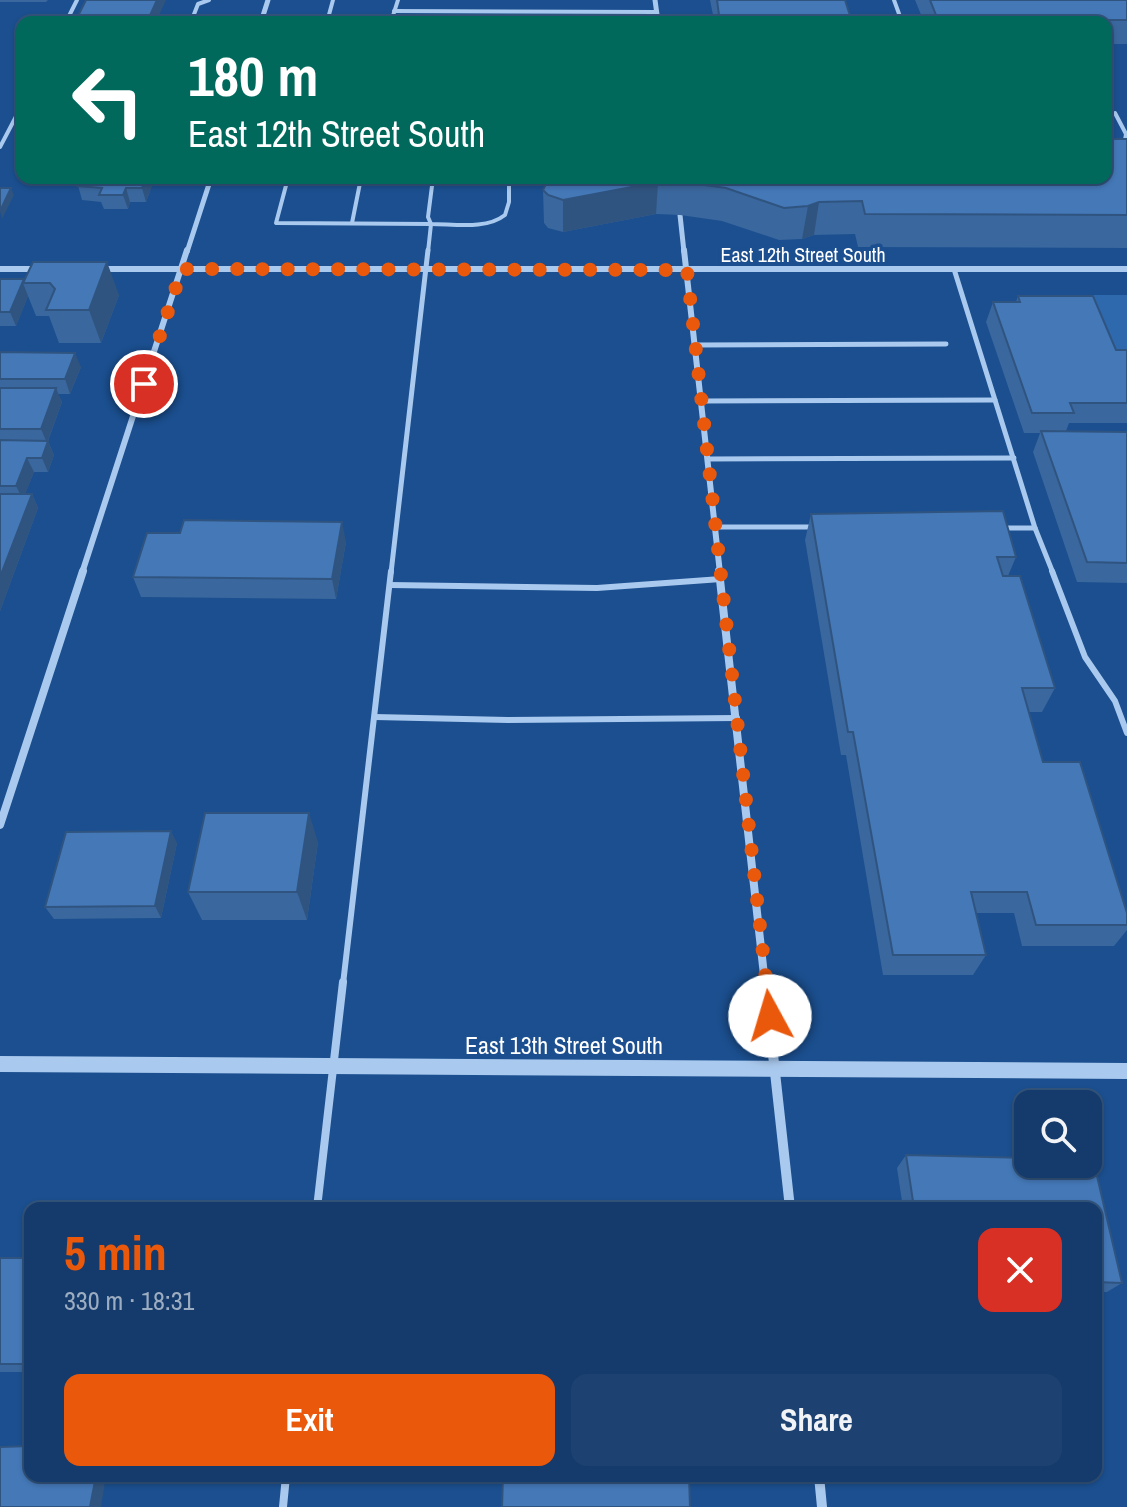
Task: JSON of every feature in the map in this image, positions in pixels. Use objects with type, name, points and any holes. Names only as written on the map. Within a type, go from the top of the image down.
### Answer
[{"type":"street","points":[[655,0],[657,16]]},
{"type":"street","points":[[0,825],[209,184]]},
{"type":"street","points":[[680,215],[789,1202]]},
{"type":"street","points":[[0,269],[48,269]]},
{"type":"street","name":"East 12th Street South","points":[[95,269],[1127,269]]},
{"type":"street","name":"East 13th Street South","points":[[0,1064],[1127,1071]]},
{"type":"street","points":[[820,1482],[822,1507]]},
{"type":"lane","points":[[193,16],[198,4],[209,0]]},
{"type":"lane","points":[[393,16],[398,0]]},
{"type":"lane","points":[[394,11],[657,12]]},
{"type":"lane","points":[[452,11],[452,16]]},
{"type":"lane","points":[[523,12],[523,16]]},
{"type":"lane","points":[[588,12],[588,16]]},
{"type":"lane","points":[[1112,144],[1125,140],[1126,134],[1115,113]]},
{"type":"lane","points":[[0,147],[16,116]]},
{"type":"lane","points":[[286,184],[276,223],[488,223],[503,219],[508,212],[509,184]]},
{"type":"lane","points":[[352,223],[360,184]]},
{"type":"lane","points":[[318,1202],[431,224],[428,217],[432,184]]},
{"type":"lane","points":[[954,269],[1035,528],[1085,657],[1115,701],[1127,733]]},
{"type":"lane","points":[[695,345],[946,344]]},
{"type":"lane","points":[[702,401],[995,400]]},
{"type":"lane","points":[[708,459],[1014,458]]},
{"type":"lane","points":[[715,527],[819,527]]},
{"type":"lane","points":[[989,528],[1035,528]]},
{"type":"lane","points":[[390,585],[548,591],[642,588],[721,579]]},
{"type":"lane","points":[[375,717],[508,720],[737,718]]},
{"type":"lane","points":[[283,1507],[285,1482]]},
{"type":"shaded area","points":[[1076,295],[1127,295],[1127,373],[1110,373]]},
{"type":"building","points":[[86,0],[157,0],[150,16],[78,16]]},
{"type":"building","points":[[717,0],[845,0],[850,16],[686,15],[719,15]]},
{"type":"building","points":[[930,0],[1127,0],[1127,20],[1112,20],[1112,16],[936,16]]},
{"type":"building","points":[[1112,139],[1127,139],[1127,215],[865,214],[862,201],[819,202],[784,208],[726,188],[697,184],[1112,184]]},
{"type":"building","points":[[143,184],[142,188],[126,188],[123,195],[99,195],[102,188],[77,186]]},
{"type":"building","points":[[546,184],[647,184],[563,200],[543,190]]},
{"type":"building","points":[[0,188],[11,188],[0,211]]},
{"type":"building","points":[[33,262],[107,262],[89,310],[46,310],[55,289],[50,283],[23,283]]},
{"type":"building","points":[[0,279],[24,279],[10,312],[0,312]]},
{"type":"building","points":[[1018,296],[1093,296],[1116,350],[1127,350],[1127,403],[1070,403],[1074,413],[1032,413],[993,302],[1020,302]]},
{"type":"building","points":[[0,352],[75,353],[65,379],[0,379]]},
{"type":"building","points":[[0,388],[56,388],[41,429],[0,429]]},
{"type":"building","points":[[1041,431],[1127,432],[1127,563],[1087,562]]},
{"type":"building","points":[[0,440],[48,441],[42,458],[27,458],[16,486],[0,486]]},
{"type":"building","points":[[0,494],[32,494],[0,577]]},
{"type":"building","points":[[1003,511],[1016,557],[997,557],[1003,576],[1020,576],[1055,688],[1022,688],[1043,762],[1080,762],[1127,913],[1127,925],[1036,925],[1027,892],[971,892],[986,955],[893,955],[853,732],[848,732],[811,514]]},
{"type":"building","points":[[184,520],[342,522],[332,579],[133,577],[147,533],[180,533]]},
{"type":"building","points":[[205,813],[309,813],[297,892],[188,892]]},
{"type":"building","points":[[171,831],[155,906],[45,907],[66,832]]},
{"type":"building","points":[[906,1155],[1014,1158],[1014,1178],[1097,1178],[1122,1283],[1102,1282],[1102,1202],[913,1202]]},
{"type":"building","points":[[0,1258],[24,1258],[24,1364],[0,1364]]},
{"type":"building","points":[[24,1446],[24,1482],[95,1482],[90,1507],[0,1507],[0,1447]]},
{"type":"building","points":[[503,1482],[689,1482],[690,1507],[502,1507]]},
{"type":"route","points":[[144,384],[182,269],[687,270],[770,1016]]}]
